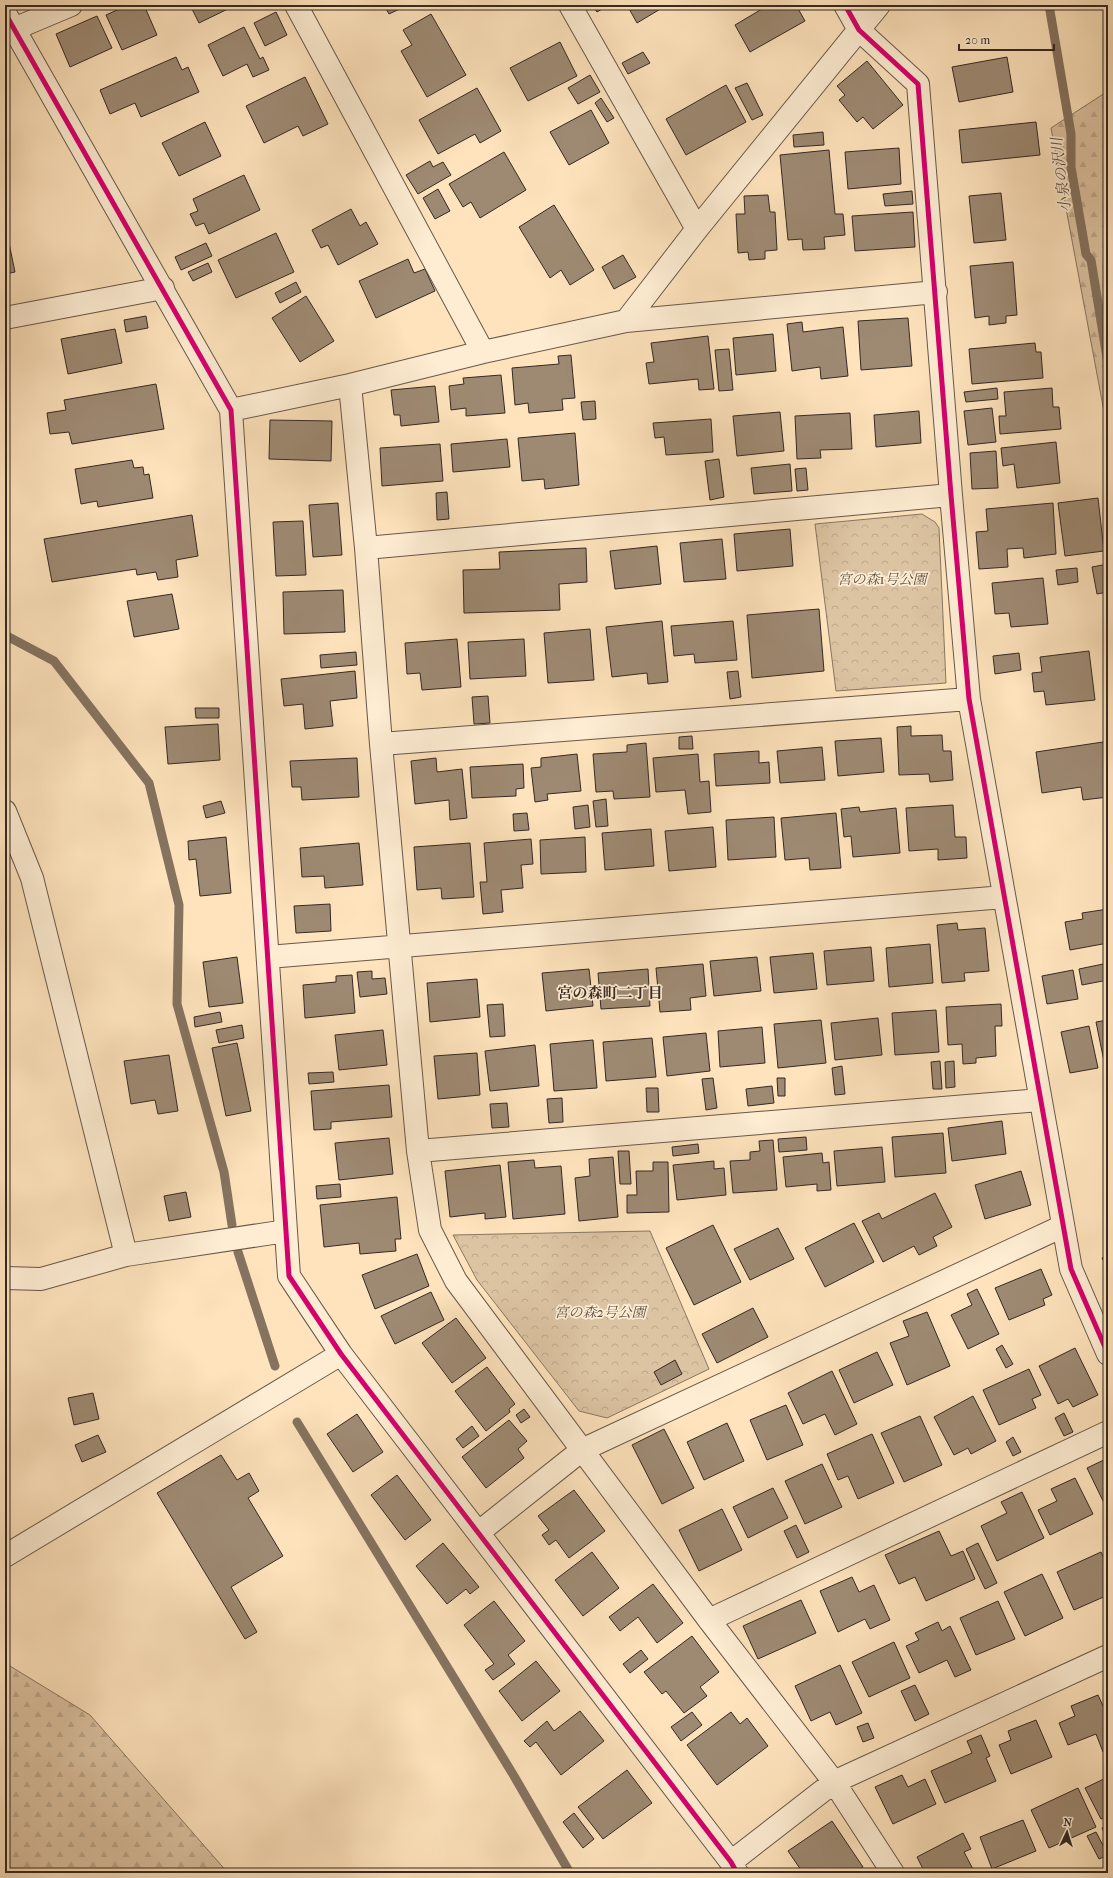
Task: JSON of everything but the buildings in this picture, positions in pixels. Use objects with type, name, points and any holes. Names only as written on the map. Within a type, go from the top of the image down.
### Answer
[{"type":"street","points":[[71,5],[9,21],[163,288],[230,410],[289,1276],[341,1354],[479,1532],[734,1867],[834,1782],[1108,1656]]},
{"type":"street","points":[[296,5],[484,352]]},
{"type":"street","points":[[570,5],[696,229]]},
{"type":"street","points":[[845,5],[859,30],[918,84],[936,292],[951,495],[970,700],[1071,1269],[1108,1354]]},
{"type":"street","points":[[626,321],[696,229],[879,5]]},
{"type":"street","points":[[5,318],[163,288]]},
{"type":"street","points":[[230,410],[350,385],[484,352],[626,321],[936,292]]},
{"type":"street","points":[[350,385],[366,548],[381,744],[418,1151],[430,1230],[456,1281],[709,1620],[834,1782],[893,1873]]},
{"type":"street","points":[[366,548],[951,495]]},
{"type":"street","points":[[381,744],[970,700]]},
{"type":"street","points":[[5,811],[32,878],[126,1255]]},
{"type":"street","points":[[268,957],[1004,897]]},
{"type":"street","points":[[418,1151],[1040,1100]]},
{"type":"street","points":[[479,1532],[582,1450],[1063,1226]]},
{"type":"street","points":[[5,1278],[41,1279],[126,1255],[286,1231]]},
{"type":"street","points":[[5,1556],[341,1354]]},
{"type":"street","points":[[709,1620],[1108,1432]]},
{"type":"green space","points":[[1108,91],[1108,433],[1051,128]]},
{"type":"green space","name":"宮の森1号公園","points":[[922,514],[935,522],[939,528],[946,683],[836,691],[815,524]]},
{"type":"green space","name":"宮の森2号公園","points":[[650,1231],[709,1369],[607,1418],[579,1411],[477,1280],[453,1235]]},
{"type":"green space","points":[[5,1663],[90,1715],[228,1873],[5,1873]]},
{"type":"waterway","name":"小泉の沢川","points":[[1049,5],[1071,134],[1071,167],[1086,254],[1091,260],[1108,364]]},
{"type":"waterway","points":[[5,635],[54,661],[149,783],[179,905],[177,1004],[224,1172],[232,1225]]},
{"type":"waterway","points":[[238,1252],[275,1366]]},
{"type":"waterway","points":[[297,1422],[514,1776],[570,1873]]},
{"type":"cycle path","points":[[845,5],[859,30],[918,84],[969,699],[1071,1269],[1108,1354]]},
{"type":"cycle path","points":[[5,13],[231,410],[289,1276],[341,1354],[731,1862],[737,1873]]},
{"type":"district","name":"宮の森町二丁目","points":[[610,993]]}]
